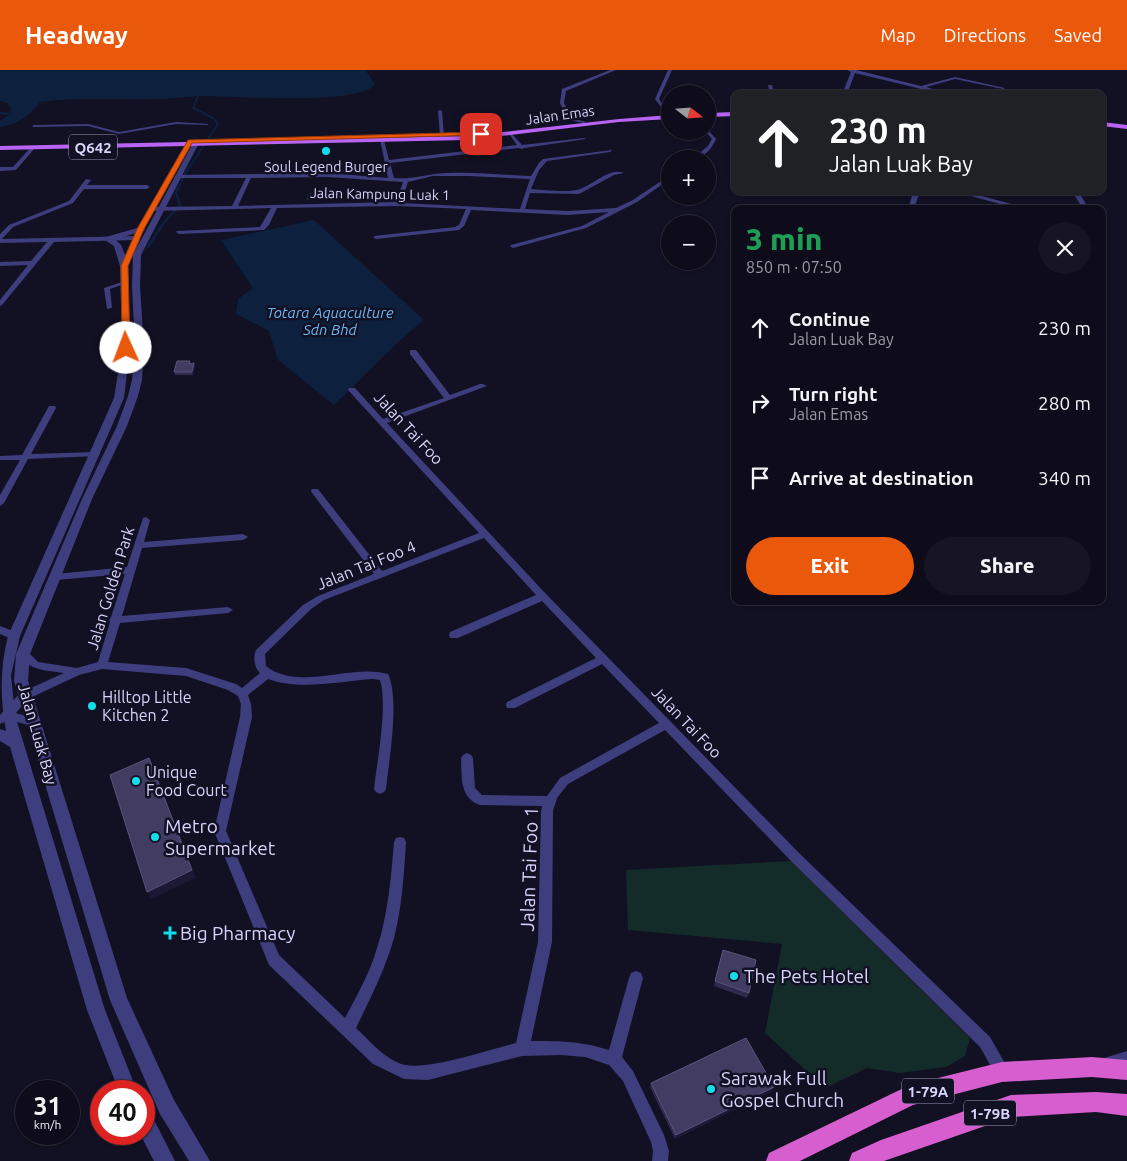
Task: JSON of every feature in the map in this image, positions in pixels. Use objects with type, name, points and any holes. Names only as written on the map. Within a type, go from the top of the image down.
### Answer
[{"type":"highway","name":"1-79A","points":[[777,1161],[910,1096],[1002,1072],[1092,1067],[1127,1070]]},
{"type":"highway","name":"1-79B","points":[[860,1161],[880,1151],[1011,1106],[1096,1102],[1127,1105]]},
{"type":"main road","points":[[716,114],[731,113]]},
{"type":"main road","name":"Jalan Emas","points":[[201,144],[509,132],[563,124],[661,116]]},
{"type":"main road","name":"Jalan Emas","points":[[201,144],[382,140],[511,134],[661,116]]},
{"type":"main road","points":[[1106,125],[1127,128]]},
{"type":"main road","name":"Q642","points":[[0,146],[125,142],[201,144]]},
{"type":"main road","name":"Q642","points":[[0,146],[33,148],[201,144]]},
{"type":"main road","points":[[150,146],[179,152]]},
{"type":"street","points":[[570,119],[562,103],[564,90],[614,70]]},
{"type":"street","points":[[663,85],[670,70]]},
{"type":"street","points":[[848,70],[868,72],[933,90]]},
{"type":"street","points":[[846,90],[852,73],[855,71]]},
{"type":"street","points":[[922,87],[955,78],[1002,88]]},
{"type":"street","points":[[661,89],[656,99],[661,105]]},
{"type":"street","points":[[440,111],[442,136]]},
{"type":"street","points":[[563,124],[570,119],[584,122]]},
{"type":"street","points":[[34,126],[88,125],[120,135],[176,123],[207,124]]},
{"type":"street","points":[[511,134],[522,148]]},
{"type":"street","points":[[120,135],[125,142]]},
{"type":"street","points":[[117,143],[120,135]]},
{"type":"street","points":[[388,162],[522,148],[584,139]]},
{"type":"street","points":[[382,140],[391,179]]},
{"type":"street","points":[[705,150],[714,140]]},
{"type":"street","name":"Jalan Luak Bay","points":[[124,1080],[96,1010],[18,745],[4,717],[5,660],[119,398],[126,348],[124,266],[162,208],[177,177],[201,144]]},
{"type":"street","name":"Jalan Luak Bay","points":[[200,1161],[167,1107],[119,1000],[24,696],[21,681],[23,654],[119,430],[137,380],[140,348],[135,271],[142,236],[152,209],[201,144]]},
{"type":"street","points":[[0,169],[14,169],[33,148]]},
{"type":"street","points":[[522,210],[533,178],[541,163],[545,160],[610,151]]},
{"type":"street","points":[[529,191],[579,192],[613,174],[620,173]]},
{"type":"street","points":[[177,177],[327,175],[406,181],[426,175],[533,178]]},
{"type":"street","points":[[235,206],[249,176]]},
{"type":"street","points":[[0,240],[11,226],[66,206],[88,180]]},
{"type":"street","points":[[398,204],[406,181]]},
{"type":"street","name":"Jalan Kampung Luak 1","points":[[513,246],[584,227],[635,201],[661,183]]},
{"type":"street","points":[[83,187],[147,187]]},
{"type":"street","points":[[971,195],[1011,205]]},
{"type":"street","name":"Jalan Kampung Luak 1","points":[[152,209],[398,204],[579,214],[617,210]]},
{"type":"street","points":[[179,232],[262,229],[266,225],[275,206]]},
{"type":"street","points":[[376,238],[457,229],[469,208]]},
{"type":"street","points":[[579,214],[586,219],[584,227]]},
{"type":"street","points":[[0,240],[142,236]]},
{"type":"street","points":[[108,238],[115,241],[124,266]]},
{"type":"street","points":[[0,304],[31,263],[52,240]]},
{"type":"street","points":[[0,264],[31,263]]},
{"type":"street","points":[[109,308],[107,288],[124,283]]},
{"type":"street","points":[[413,352],[448,398]]},
{"type":"street","points":[[383,422],[483,386]]},
{"type":"street","name":"Jalan Tai Foo","points":[[352,390],[543,596],[795,857],[985,1042],[1002,1072]]},
{"type":"street","points":[[0,503],[52,408]]},
{"type":"street","points":[[0,458],[96,454]]},
{"type":"street","points":[[316,491],[380,574]]},
{"type":"street","name":"Jalan Golden Park","points":[[102,665],[114,620],[146,520]]},
{"type":"street","name":"Jalan Tai Foo 4","points":[[268,674],[261,668],[258,661],[260,653],[307,607],[321,598],[486,534]]},
{"type":"street","points":[[139,545],[244,537]]},
{"type":"street","points":[[56,576],[130,570]]},
{"type":"street","points":[[454,635],[543,596]]},
{"type":"street","points":[[114,620],[228,610]]},
{"type":"street","points":[[0,630],[14,636]]},
{"type":"street","points":[[23,654],[35,665],[76,672]]},
{"type":"street","points":[[511,705],[603,659]]},
{"type":"street","points":[[4,717],[24,696],[76,672],[102,665],[186,672],[232,687],[242,694],[246,704],[246,717],[220,831],[274,960],[347,1030],[384,1062],[404,1072],[418,1074],[522,1049],[561,1048],[585,1050],[614,1059],[628,1076],[658,1141],[660,1161]]},
{"type":"street","points":[[242,694],[268,674],[285,679],[305,681],[330,680],[369,674],[384,677],[388,682],[380,788]]},
{"type":"street","points":[[4,717],[32,722]]},
{"type":"street","name":"Jalan Tai Foo 1","points":[[522,1049],[545,942],[547,811],[550,801],[556,789],[564,781],[666,724]]},
{"type":"street","points":[[0,735],[8,737],[18,745]]},
{"type":"street","points":[[467,758],[470,793],[473,798],[480,800],[550,801]]},
{"type":"street","points":[[347,1030],[372,980],[385,947],[395,892],[400,842]]},
{"type":"street","points":[[614,1059],[636,978]]},
{"type":"street","points":[[1092,1067],[1127,1058]]},
{"type":"street","points":[[155,1142],[165,1161]]},
{"type":"green space","points":[[309,193],[340,193],[336,200],[306,200]]},
{"type":"green space","points":[[791,861],[970,1038],[965,1056],[946,1067],[900,1073],[867,1068],[825,1088],[765,1033],[782,944],[628,930],[626,870]]},
{"type":"water","points":[[0,70],[370,70],[366,71],[375,84],[365,91],[321,97],[200,96],[40,102],[23,119],[0,127],[0,121],[10,114],[11,109],[7,103],[0,101]]},
{"type":"water","name":"Totara Aquaculture Sdn Bhd","points":[[314,220],[424,320],[334,405],[278,360],[269,331],[236,314],[238,299],[253,288],[221,240]]},
{"type":"building","points":[[177,361],[190,361],[189,364],[194,363],[192,372],[174,372]]},
{"type":"building","name":"Metro Supermarket","points":[[149,758],[192,870],[147,892],[110,775]]},
{"type":"building","name":"The Pets Hotel","points":[[723,950],[756,960],[749,993],[715,981]]},
{"type":"building","name":"Sarawak Full Gospel Church","points":[[746,1038],[774,1087],[676,1135],[651,1083]]},
{"type":"waterway","points":[[178,189],[185,174],[218,124],[213,118],[193,108],[198,96]]},
{"type":"waterway","points":[[0,113],[15,114]]},
{"type":"waterway","points":[[148,247],[162,225],[180,205],[176,193],[178,189]]},
{"type":"place","name":"Soul Legend Burger","points":[[326,151]]},
{"type":"place","name":"Hilltop Little Kitchen 2","points":[[92,706]]},
{"type":"place","name":"Unique Food Court","points":[[136,781]]},
{"type":"place","name":"Metro Supermarket","points":[[155,837]]},
{"type":"place","name":"Big Pharmacy","points":[[170,933]]},
{"type":"place","name":"The Pets Hotel","points":[[734,976]]},
{"type":"place","name":"Sarawak Full Gospel Church","points":[[711,1089]]},
{"type":"route","points":[[126,348],[124,266],[141,229],[190,141],[481,134]]}]
